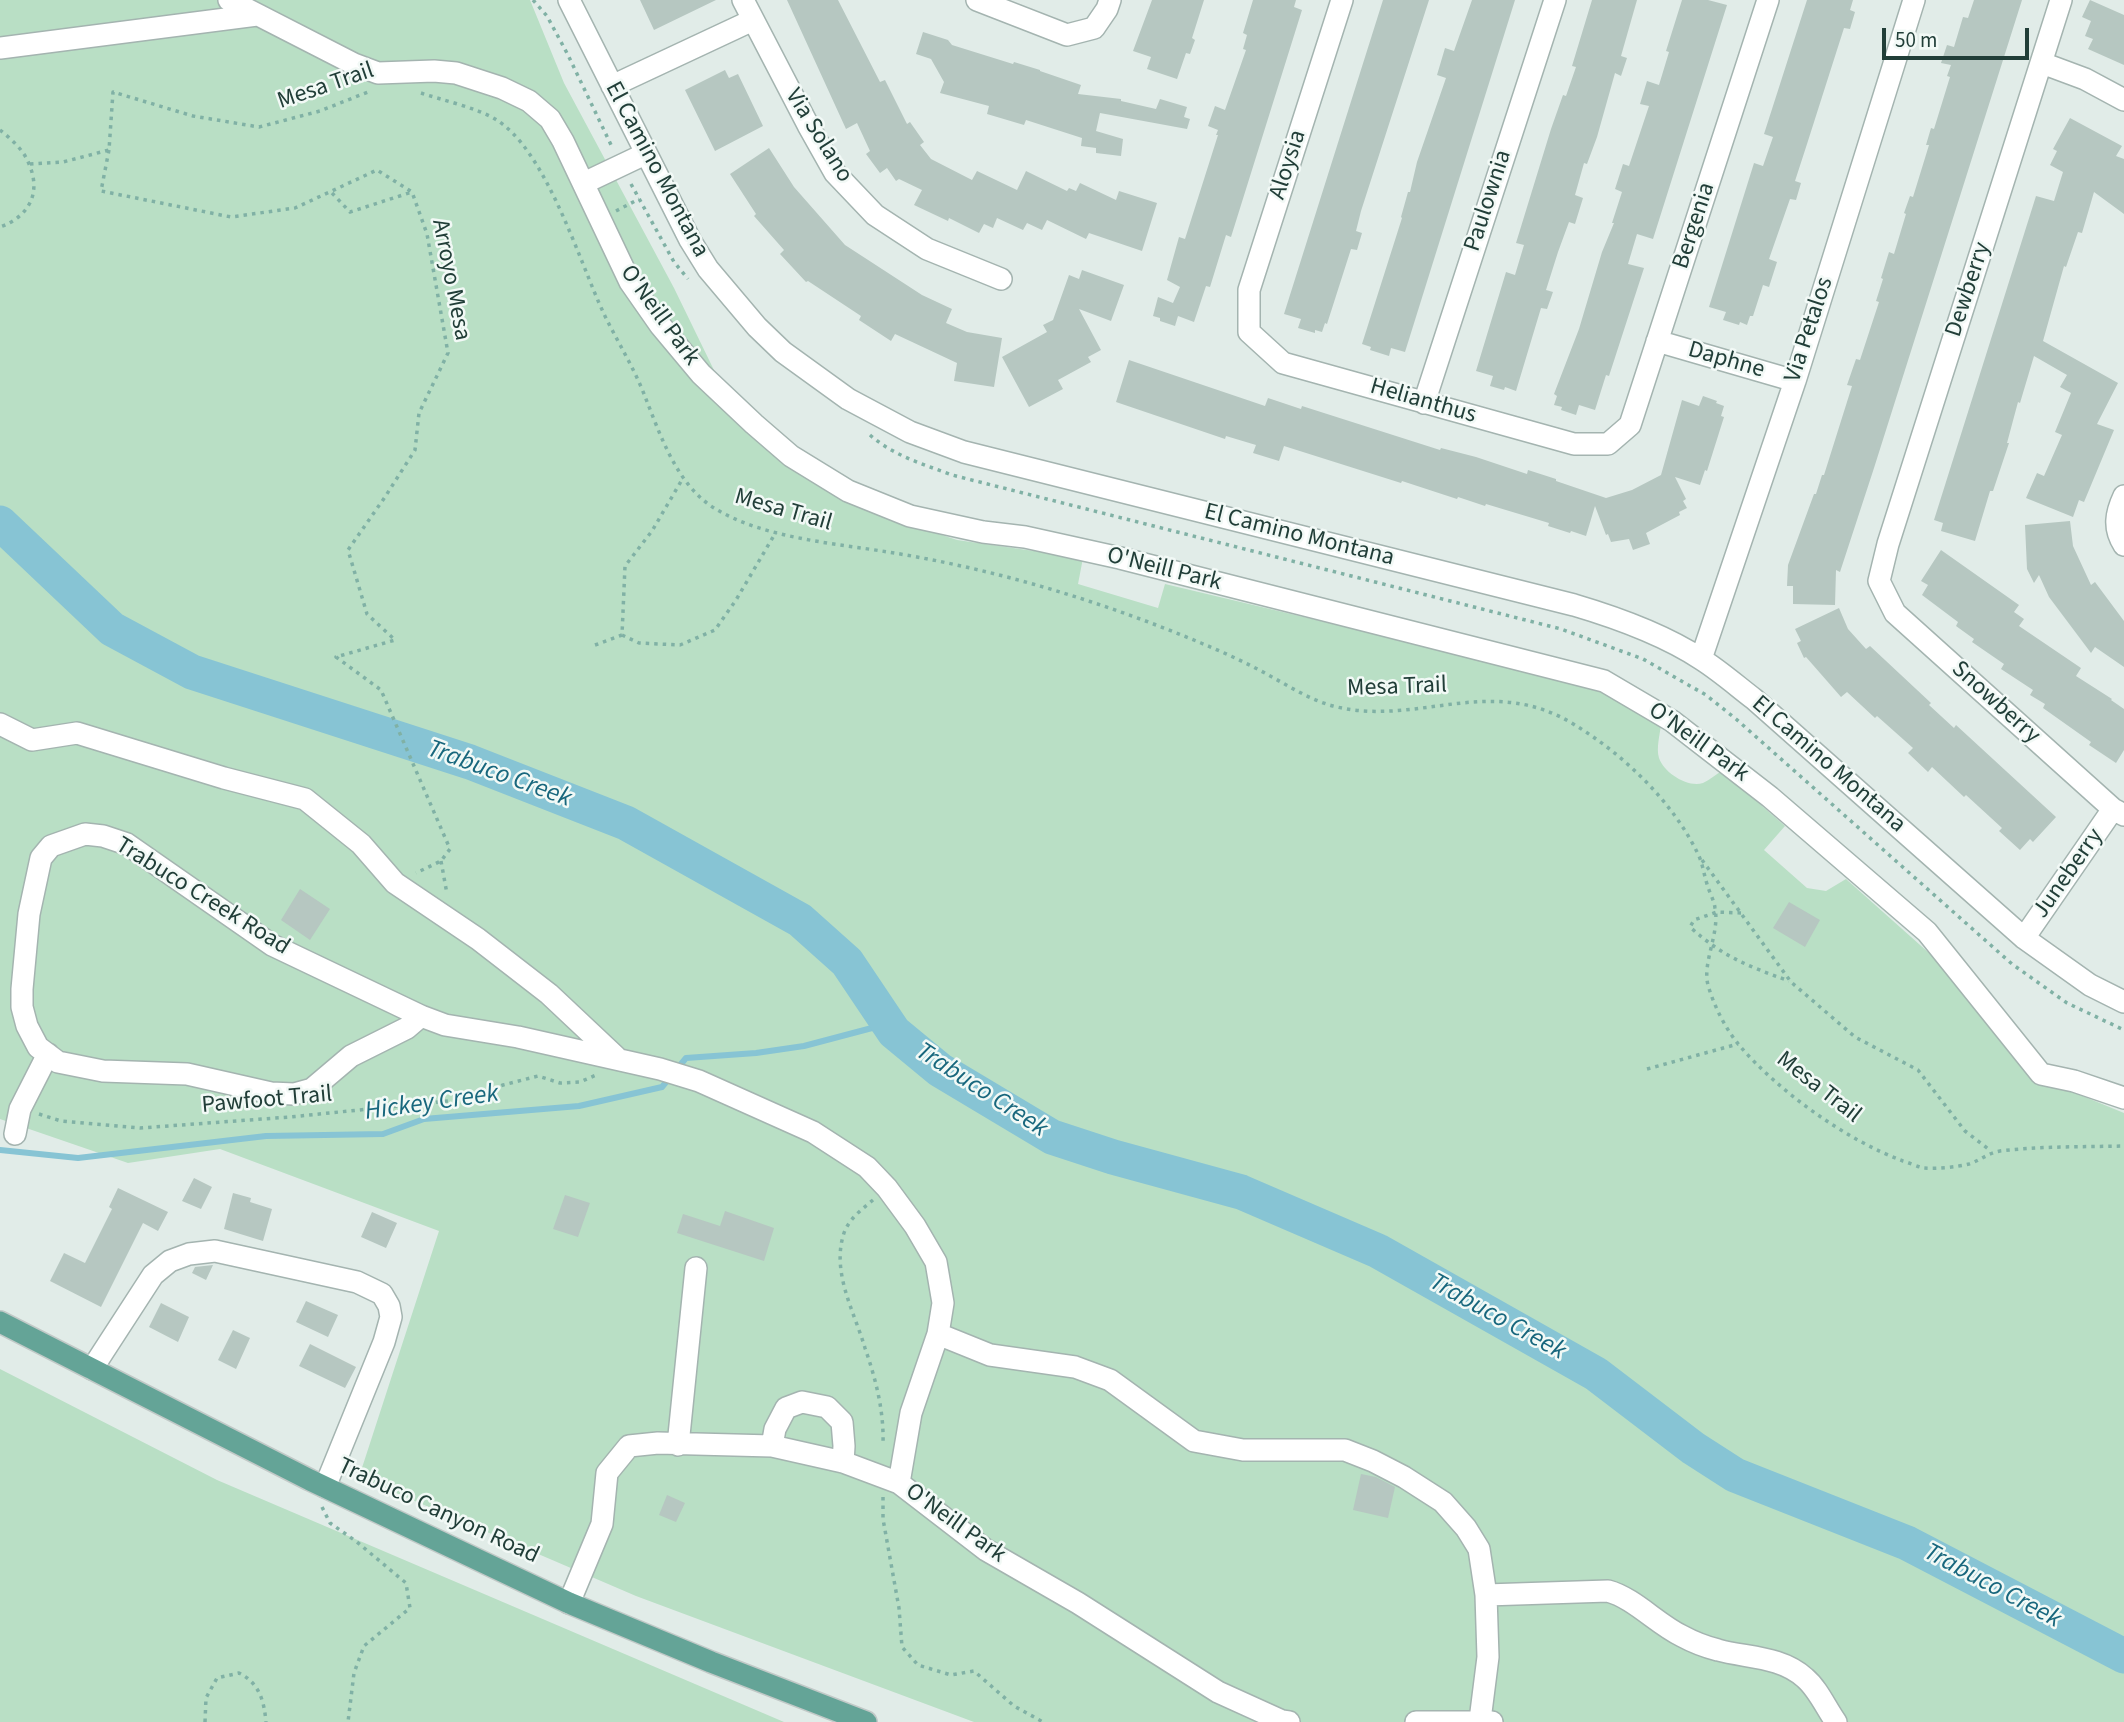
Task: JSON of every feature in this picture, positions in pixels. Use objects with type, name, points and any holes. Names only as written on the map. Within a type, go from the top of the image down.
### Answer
[{"type":"main road","name":"Trabuco Canyon Road","points":[[0,1322],[317,1483],[569,1603],[866,1722]]},
{"type":"street","name":"O'Neill Park","points":[[229,0],[354,64],[378,73],[456,73],[502,88],[529,101],[550,119],[584,183],[630,282],[660,325],[701,374],[791,456],[848,491],[910,516],[1120,558],[1604,681],[1672,721],[1770,797],[1927,932],[2041,1074],[2074,1081],[2124,1098]]},
{"type":"street","name":"El Camino Montana","points":[[569,0],[645,154],[708,269],[757,327],[783,352],[848,400],[910,432],[964,452],[1574,605],[1638,627],[1701,659],[1754,699],[2024,938],[2090,985],[2124,1002]]},
{"type":"street","name":"Via Solano","points":[[743,0],[835,173],[875,215],[927,249],[1001,279]]},
{"type":"street","points":[[977,0],[1067,35],[1094,28],[1110,0]]},
{"type":"street","name":"Aloysia","points":[[1249,332],[1249,290],[1342,0]]},
{"type":"street","name":"Paulownia","points":[[1424,402],[1555,0]]},
{"type":"street","name":"Bergenia","points":[[1608,444],[1630,425],[1768,0]]},
{"type":"street","name":"Via Petalos","points":[[1701,659],[1795,381],[1914,0]]},
{"type":"street","name":"Dewberry","points":[[1879,581],[1888,544],[2061,0]]},
{"type":"street","points":[[0,48],[257,15]]},
{"type":"street","points":[[612,86],[752,20]]},
{"type":"street","points":[[2042,64],[2085,79],[2124,100]]},
{"type":"street","points":[[584,183],[645,154]]},
{"type":"street","name":"Helianthus","points":[[1249,332],[1283,363],[1574,444],[1608,444]]},
{"type":"street","name":"Daphne","points":[[1657,341],[1795,381]]},
{"type":"street","points":[[2124,496],[2117,510],[2116,533],[2124,545]]},
{"type":"street","name":"Snowberry","points":[[1879,581],[1895,613],[2119,813]]},
{"type":"street","points":[[0,724],[32,740],[77,733],[224,778],[305,799],[361,844],[395,883],[478,939],[549,993],[617,1058]]},
{"type":"street","name":"Juneberry","points":[[2024,938],[2119,813]]},
{"type":"street","name":"Trabuco Creek Road","points":[[48,1054],[38,1048],[27,1026],[22,1007],[29,914],[41,858],[51,846],[85,834],[103,836],[127,844],[272,945],[421,1016],[444,1025],[617,1058],[660,1069],[757,1106],[813,1132],[867,1167],[887,1188],[915,1226],[936,1262],[943,1303],[938,1334]]},
{"type":"street","points":[[15,1134],[20,1109],[48,1054],[58,1062],[103,1071],[187,1074],[271,1093],[294,1094],[312,1089],[351,1056],[407,1028],[421,1016]]},
{"type":"street","points":[[92,1369],[153,1275],[170,1261],[189,1254],[215,1251],[357,1282],[382,1294],[389,1306],[391,1317],[384,1342],[317,1483]]},
{"type":"street","points":[[678,1445],[696,1268]]},
{"type":"street","points":[[899,1483],[911,1413],[938,1334],[990,1355],[1075,1367],[1110,1380],[1194,1441],[1243,1450],[1345,1450],[1373,1461],[1443,1502],[1466,1528],[1479,1549],[1486,1595],[1486,1721],[1416,1722]]},
{"type":"street","points":[[772,1446],[775,1429],[786,1408],[802,1402],[827,1407],[842,1422],[843,1462]]},
{"type":"street","name":"O'Neill Park","points":[[569,1603],[602,1524],[607,1473],[629,1446],[657,1443],[772,1446],[843,1462],[899,1483],[986,1550],[1078,1603],[1218,1692],[1289,1722]]},
{"type":"street","points":[[1486,1595],[1608,1591],[1619,1594],[1651,1618],[1683,1636],[1718,1650],[1767,1659],[1793,1669],[1806,1678],[1836,1722]]},
{"type":"path","points":[[533,0],[547,16],[568,55],[621,166]]},
{"type":"path","name":"Mesa Trail","points":[[109,150],[113,92],[193,116],[259,127],[320,111],[379,87]]},
{"type":"path","name":"Mesa Trail","points":[[415,91],[496,119],[527,149],[570,232],[604,316],[636,373],[683,478],[701,498],[717,510],[806,540],[897,553],[1010,578],[1125,613],[1204,643],[1311,699],[1336,707],[1366,711],[1391,710],[1499,700],[1544,708],[1598,740],[1653,788],[1791,982],[1855,1037],[1918,1069],[1965,1130],[1992,1152]]},
{"type":"path","points":[[0,130],[15,143],[30,164],[33,190],[30,206],[23,215],[0,227]]},
{"type":"path","points":[[30,164],[63,162],[109,150]]},
{"type":"path","name":"Arroyo Mesa","points":[[109,150],[101,191],[231,217],[295,208],[377,170],[412,192],[427,234],[448,353],[419,413],[415,450],[348,550],[367,614],[395,640],[336,657],[381,690],[450,849],[441,861],[395,883]]},
{"type":"path","points":[[332,193],[350,212],[412,192]]},
{"type":"path","points":[[622,635],[625,566],[652,531],[683,478]]},
{"type":"path","points":[[595,645],[622,635],[639,643],[680,645],[715,630],[776,532]]},
{"type":"path","name":"Mesa Trail","points":[[1699,856],[1717,912],[1713,948],[1705,978],[1720,1017],[1738,1044],[1788,1092],[1850,1136],[1923,1168],[1971,1163],[1992,1152],[2124,1146]]},
{"type":"path","points":[[1741,913],[1717,912],[1694,920],[1690,927],[1713,948],[1738,962],[1791,982]]},
{"type":"path","points":[[1647,1069],[1738,1044]]},
{"type":"path","name":"Pawfoot Trail","points":[[20,1109],[61,1121],[140,1128],[290,1117],[467,1099],[503,1085],[538,1076],[560,1083],[580,1082],[600,1073]]},
{"type":"path","points":[[317,1483],[330,1523],[406,1583],[410,1608],[393,1625],[364,1646],[354,1673],[348,1722]]},
{"type":"path","points":[[205,1722],[206,1698],[217,1678],[239,1672],[252,1680],[262,1696],[266,1722]]},
{"type":"green space","points":[[0,0],[530,0],[564,83],[674,288],[737,423],[858,507],[957,540],[1083,558],[1078,584],[1158,608],[1165,584],[1602,688],[1661,725],[1658,754],[1671,774],[1697,784],[1706,782],[1722,771],[1785,826],[1764,850],[1807,888],[1826,891],[1846,879],[1938,961],[2068,1090],[2124,1113],[2124,1722],[974,1722],[636,1596],[359,1477],[439,1231],[220,1149],[128,1163],[0,1119]]},
{"type":"green space","points":[[0,1369],[217,1480],[784,1722],[0,1722]]},
{"type":"building","points":[[640,0],[716,0],[654,30]]},
{"type":"building","points":[[787,0],[838,0],[880,82],[885,80],[907,124],[910,122],[924,142],[920,145],[931,159],[972,180],[977,171],[1017,190],[1026,171],[1067,191],[1069,188],[1076,191],[1080,183],[1116,200],[1119,191],[1157,203],[1142,251],[1089,233],[1086,239],[1047,220],[1042,230],[1027,223],[1023,230],[997,218],[993,228],[984,224],[979,233],[914,205],[922,190],[899,179],[896,181],[887,168],[880,173],[866,154],[870,151],[857,123],[846,129]]},
{"type":"building","points":[[1152,0],[1204,0],[1192,38],[1195,40],[1190,54],[1186,53],[1177,79],[1147,69],[1151,57],[1133,51]]},
{"type":"building","points":[[1253,0],[1296,0],[1294,7],[1302,10],[1231,237],[1226,235],[1210,287],[1206,286],[1194,322],[1178,316],[1175,326],[1153,316],[1158,297],[1173,303],[1180,287],[1167,280],[1179,237],[1185,239],[1218,135],[1218,130],[1208,126],[1215,106],[1225,110],[1246,50],[1243,49],[1247,35],[1243,33]]},
{"type":"building","points":[[1383,0],[1429,0],[1361,211],[1356,231],[1362,233],[1357,250],[1351,249],[1327,324],[1325,323],[1322,332],[1315,330],[1315,333],[1298,328],[1301,319],[1284,314]]},
{"type":"building","points":[[1472,0],[1515,0],[1405,352],[1391,348],[1389,356],[1370,350],[1371,347],[1362,344],[1417,162],[1446,78],[1437,75],[1445,48],[1454,51]]},
{"type":"building","points":[[1592,0],[1637,0],[1621,56],[1627,58],[1621,76],[1615,73],[1597,137],[1587,164],[1584,163],[1575,195],[1583,198],[1575,224],[1569,222],[1558,252],[1546,290],[1553,292],[1547,309],[1541,308],[1516,391],[1505,387],[1504,390],[1490,386],[1493,376],[1476,371],[1506,272],[1515,275],[1524,245],[1516,243],[1551,129],[1576,67],[1572,66]]},
{"type":"building","points":[[1682,0],[1708,0],[1727,5],[1653,239],[1637,234],[1628,264],[1644,268],[1609,376],[1606,375],[1595,410],[1579,405],[1576,415],[1554,405],[1557,396],[1554,394],[1614,223],[1622,192],[1615,189],[1623,164],[1629,166],[1649,106],[1640,104],[1647,81],[1659,85],[1669,52],[1666,51]]},
{"type":"building","points":[[1807,0],[1853,0],[1850,10],[1855,12],[1850,29],[1844,28],[1795,181],[1801,183],[1796,200],[1790,199],[1769,259],[1777,262],[1769,287],[1763,285],[1753,316],[1750,316],[1747,325],[1740,322],[1739,325],[1723,320],[1726,312],[1709,307],[1754,163],[1763,166],[1773,137],[1764,134]]},
{"type":"building","points":[[1974,0],[2022,0],[1874,468],[1840,572],[1836,570],[1835,605],[1793,604],[1793,586],[1787,586],[1788,565],[1814,494],[1824,475],[1852,386],[1847,385],[1856,359],[1860,360],[1879,302],[1876,301],[1889,252],[1894,254],[1906,214],[1904,213],[1910,196],[1913,197],[1929,145],[1926,145],[1931,128],[1934,129],[1950,77],[1947,76],[1951,65],[1941,63],[1947,45],[1954,47],[1963,17],[1968,18]]},
{"type":"building","points":[[2090,0],[2124,15],[2124,65],[2088,49],[2093,39],[2085,36],[2091,21],[2082,17]]},
{"type":"building","points":[[923,32],[948,40],[952,45],[1040,70],[1081,85],[1078,94],[1121,99],[1156,109],[1160,99],[1187,107],[1184,117],[1190,119],[1187,129],[1100,113],[1096,131],[1123,139],[1121,156],[1096,153],[1096,148],[1081,146],[1082,138],[1026,120],[1024,125],[987,114],[989,106],[940,93],[944,82],[931,59],[916,54]]},
{"type":"building","points":[[725,70],[729,78],[738,74],[763,126],[715,151],[685,90]]},
{"type":"building","points":[[2070,118],[2122,146],[2116,156],[2124,159],[2124,214],[2094,192],[2082,233],[2078,232],[2066,267],[2064,266],[2043,341],[2118,383],[2097,424],[2114,430],[2084,502],[2079,500],[2073,517],[2026,498],[2037,473],[2044,476],[2062,435],[2055,432],[2071,393],[2060,387],[2067,375],[2034,356],[2020,403],[2018,402],[2009,443],[1993,491],[1990,491],[1975,541],[1941,531],[1943,523],[1934,520],[2036,196],[2054,201],[2063,172],[2050,165],[2057,151],[2053,149]]},
{"type":"building","points":[[769,148],[794,187],[845,245],[922,295],[952,309],[946,323],[967,332],[1002,338],[994,387],[954,381],[957,363],[895,334],[891,341],[859,320],[861,316],[806,282],[780,254],[784,250],[754,216],[756,214],[730,174]]},
{"type":"building","points":[[1082,270],[1124,285],[1111,321],[1079,309],[1101,350],[1088,357],[1091,362],[1058,380],[1063,389],[1029,407],[1002,357],[1047,332],[1043,325],[1053,320],[1069,275],[1079,279]]},
{"type":"building","points":[[1129,360],[1265,406],[1268,398],[1301,409],[1302,406],[1440,450],[1441,448],[1476,457],[1527,474],[1528,470],[1606,498],[1632,490],[1661,475],[1682,400],[1699,406],[1703,396],[1717,401],[1716,403],[1724,406],[1721,416],[1724,417],[1700,485],[1675,477],[1686,499],[1683,501],[1687,508],[1679,512],[1680,515],[1646,533],[1650,544],[1633,550],[1629,539],[1611,542],[1595,506],[1586,536],[1571,531],[1570,533],[1548,526],[1549,523],[1486,504],[1485,506],[1458,497],[1457,499],[1402,481],[1401,483],[1284,446],[1279,461],[1253,453],[1256,445],[1226,436],[1225,439],[1116,402]]},
{"type":"building","points":[[2070,521],[2073,546],[2091,585],[2095,582],[2124,621],[2124,667],[2095,647],[2091,653],[2049,597],[2039,575],[2034,583],[2027,569],[2025,525]]},
{"type":"building","points":[[1941,550],[2019,605],[2014,612],[2024,619],[2019,626],[2081,668],[2076,676],[2124,709],[2124,750],[2116,763],[2043,708],[2045,704],[2030,695],[2033,690],[2001,669],[2004,664],[1972,642],[1974,639],[1956,626],[1958,622],[1922,595],[1928,585],[1921,581]]},
{"type":"building","points":[[1839,608],[1848,629],[1866,649],[1870,646],[1954,728],[1956,725],[2056,817],[2033,842],[2030,839],[2020,850],[1999,831],[2002,828],[1966,795],[1964,797],[1932,767],[1928,772],[1908,753],[1913,748],[1847,692],[1841,697],[1806,657],[1804,658],[1797,643],[1801,641],[1795,629]]},
{"type":"building","points":[[300,889],[330,909],[310,940],[281,920]]},
{"type":"building","points":[[1789,902],[1820,920],[1805,947],[1773,928]]},
{"type":"building","points":[[194,1178],[212,1187],[201,1209],[182,1201]]},
{"type":"building","points":[[118,1188],[168,1212],[158,1231],[143,1223],[101,1307],[50,1281],[64,1253],[85,1263],[112,1209],[109,1207]]},
{"type":"building","points":[[233,1193],[251,1198],[250,1202],[272,1209],[263,1241],[224,1229]]},
{"type":"building","points":[[565,1195],[590,1203],[578,1237],[553,1229]]},
{"type":"building","points":[[725,1211],[774,1228],[764,1261],[677,1233],[683,1214],[720,1226]]},
{"type":"building","points":[[372,1212],[397,1223],[386,1248],[361,1237]]},
{"type":"building","points":[[213,1265],[206,1280],[192,1273],[195,1267]]},
{"type":"building","points":[[306,1301],[338,1315],[328,1337],[296,1322]]},
{"type":"building","points":[[161,1303],[189,1317],[178,1342],[149,1327]]},
{"type":"building","points":[[233,1330],[250,1338],[236,1369],[218,1360]]},
{"type":"building","points":[[310,1344],[356,1367],[345,1388],[299,1366]]},
{"type":"building","points":[[1361,1474],[1376,1477],[1395,1487],[1388,1518],[1353,1510]]},
{"type":"building","points":[[667,1495],[685,1503],[676,1522],[659,1515]]},
{"type":"waterway","name":"Trabuco Creek","points":[[0,523],[112,629],[192,672],[470,762],[626,823],[800,920],[847,962],[894,1032],[940,1070],[1052,1137],[1113,1157],[1241,1192],[1378,1251],[1596,1374],[1693,1448],[1735,1475],[1907,1543],[2124,1656]]},
{"type":"waterway","name":"Hickey Creek","points":[[0,1150],[78,1158],[266,1136],[383,1134],[424,1119],[579,1106],[662,1087],[686,1058],[756,1053],[804,1046],[872,1028],[894,1032]]}]
